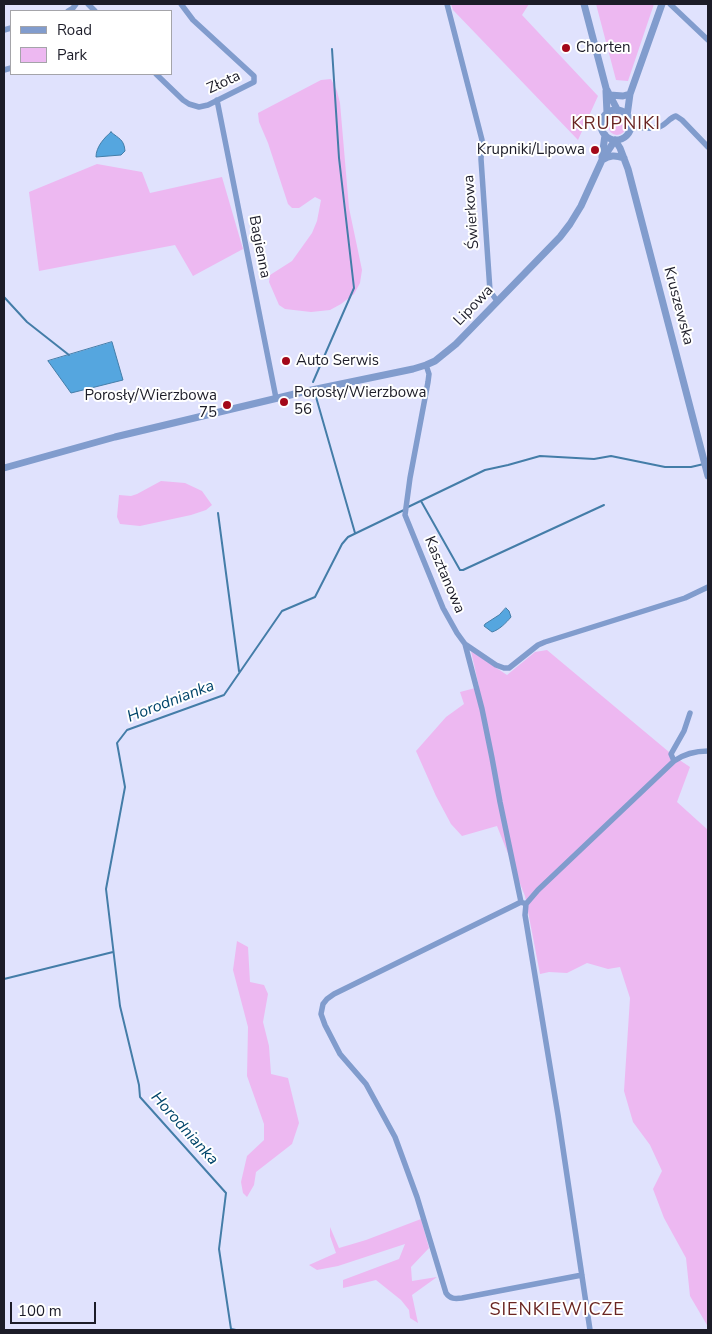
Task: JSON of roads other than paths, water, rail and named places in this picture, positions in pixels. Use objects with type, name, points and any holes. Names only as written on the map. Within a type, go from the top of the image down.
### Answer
[{"type":"street","name":"Złota","points":[[157,75],[183,100],[199,107],[254,82],[254,76],[192,20],[181,4]]},
{"type":"street","name":"Świerkowa","points":[[447,4],[482,140],[481,159],[490,291],[497,302]]},
{"type":"street","points":[[584,4],[608,91],[618,111]]},
{"type":"street","points":[[627,116],[630,95],[662,4]]},
{"type":"street","points":[[670,4],[708,40]]},
{"type":"street","points":[[608,91],[622,96],[630,95]]},
{"type":"street","points":[[608,91],[607,113],[601,122],[602,130],[609,139],[615,140],[625,137]]},
{"type":"street","points":[[618,111],[630,95]]},
{"type":"street","name":"Bagienna","points":[[217,100],[276,398]]},
{"type":"street","points":[[607,113],[612,111],[622,112],[630,121],[630,127],[661,127],[676,116],[708,147]]},
{"type":"street","name":"Kruszewska","points":[[625,160],[625,137],[630,127]]},
{"type":"street","name":"Lipowa","points":[[602,160],[605,135]]},
{"type":"street","name":"Lipowa","points":[[4,468],[115,437],[276,398],[426,365],[445,354],[550,248],[570,224],[581,206],[602,160],[615,140]]},
{"type":"street","name":"Kruszewska","points":[[615,140],[625,160],[708,474]]},
{"type":"street","points":[[602,160],[614,155],[625,160]]},
{"type":"street","name":"Kasztanowa","points":[[426,365],[429,374],[428,382],[405,513],[443,608],[465,644]]},
{"type":"street","points":[[465,644],[496,665],[509,668],[538,645],[545,642],[685,598],[708,586]]},
{"type":"street","points":[[465,644],[482,709],[500,802],[524,903],[590,1330]]},
{"type":"street","points":[[674,761],[671,754],[684,731],[690,713]]},
{"type":"street","points":[[582,1275],[462,1298],[448,1297],[400,1146],[366,1084],[340,1054],[325,1025],[322,1004],[334,994],[486,918],[524,903],[674,761],[696,752],[708,751]]},
{"type":"water","points":[[111,132],[122,142],[125,151],[121,155],[96,157],[99,146]]},
{"type":"water","points":[[112,342],[123,380],[71,393],[48,361]]},
{"type":"water","points":[[506,608],[511,617],[502,626],[492,632],[484,626],[499,615]]},
{"type":"waterway","points":[[313,382],[354,288],[339,158],[332,49]]},
{"type":"waterway","points":[[4,297],[27,322],[69,355]]},
{"type":"waterway","points":[[316,397],[355,533]]},
{"type":"waterway","name":"Horodnianka","points":[[408,507],[485,470],[540,456],[594,459],[611,456],[665,467],[691,467],[708,463]]},
{"type":"waterway","points":[[421,501],[460,570],[604,505]]},
{"type":"waterway","name":"Horodnianka","points":[[236,1330],[231,1329],[219,1249],[226,1193],[140,1097],[139,1085],[120,1006],[106,889],[125,787],[117,743],[127,730],[224,695],[282,611],[315,597],[342,544],[348,537],[404,510]]},
{"type":"waterway","points":[[218,513],[239,671]]},
{"type":"waterway","points":[[4,979],[113,952]]},
{"type":"place","name":"Chorten","points":[[566,48]]},
{"type":"place","name":"Krupniki/Lipowa","points":[[595,150]]},
{"type":"place","name":"Auto Serwis","points":[[286,361]]},
{"type":"place","name":"Porosły/Wierzbowa 56","points":[[284,402]]},
{"type":"place","name":"Porosły/Wierzbowa 75","points":[[227,405]]},
{"type":"district","name":"KRUPNIKI","points":[[616,125]]},
{"type":"district","name":"SIENKIEWICZE","points":[[557,1311]]}]
